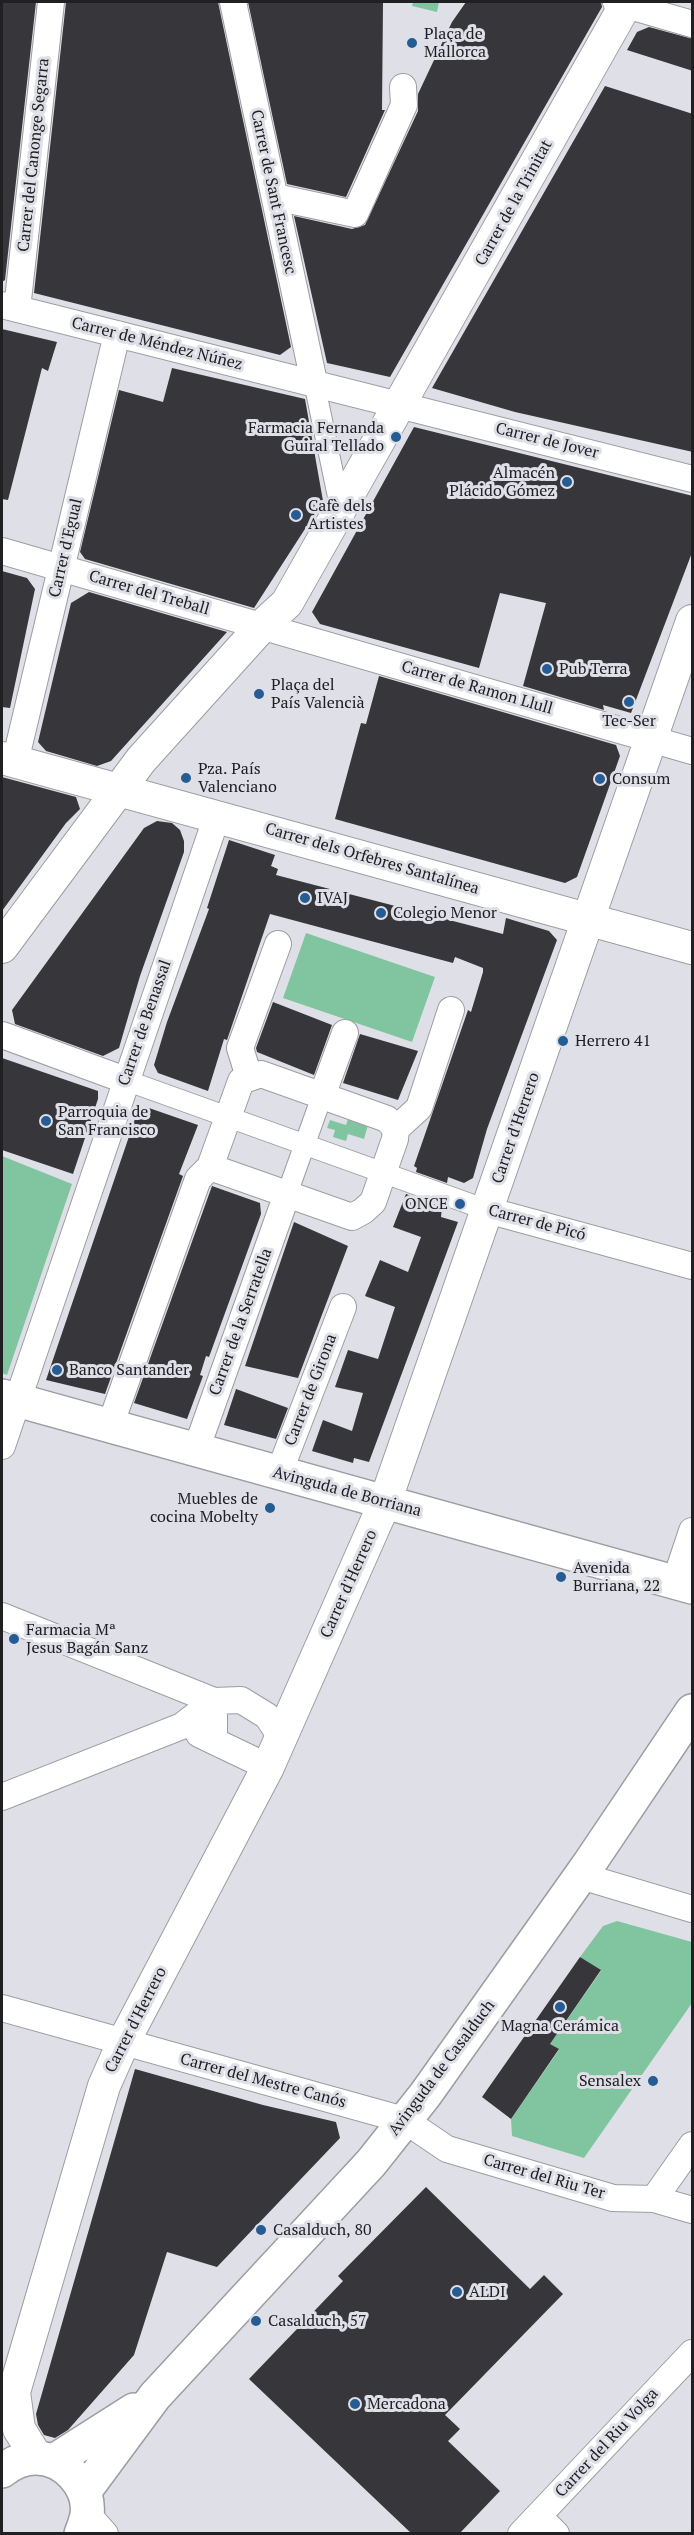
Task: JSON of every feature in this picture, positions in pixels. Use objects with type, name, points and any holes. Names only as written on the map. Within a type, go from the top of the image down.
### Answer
[{"type":"main road","name":"Avinguda de Borriana","points":[[9,1398],[684,1585]]},
{"type":"main road","name":"Avinguda de Casalduch","points":[[89,2518],[155,2396],[371,2163],[425,2095],[581,1876],[693,1711]]},
{"type":"main road","name":"Avinguda de Casalduch","points":[[2,2471],[15,2462],[45,2460],[155,2396]]},
{"type":"main road","points":[[45,2460],[72,2473],[89,2518]]},
{"type":"street","name":"Carrer del Canonge Segarra","points":[[9,307],[51,2]]},
{"type":"street","name":"Carrer de Sant Francesc","points":[[233,2],[314,382]]},
{"type":"street","points":[[623,2],[693,24]]},
{"type":"street","name":"Carrer de la Trinitat","points":[[262,626],[287,603],[341,511],[623,2]]},
{"type":"street","points":[[274,197],[355,214],[404,105],[403,79]]},
{"type":"street","name":"Carrer de Méndez Núñez","points":[[9,307],[314,382]]},
{"type":"street","name":"Carrer d'Egual","points":[[8,760],[62,568],[117,334]]},
{"type":"street","points":[[341,511],[314,382],[401,404]]},
{"type":"street","name":"Carrer de Jover","points":[[401,404],[693,478]]},
{"type":"street","name":"Carrer del Treball","points":[[2,551],[262,626]]},
{"type":"street","name":"Carrer d'Herrero","points":[[45,2460],[19,2429],[8,2401],[104,2086],[123,2043],[268,1767],[385,1502],[693,621]]},
{"type":"street","points":[[2,947],[141,760],[262,626]]},
{"type":"street","name":"Carrer de Ramon Llull","points":[[262,626],[693,751]]},
{"type":"street","name":"Carrer dels Orfebres Santalínea","points":[[8,760],[693,948]]},
{"type":"street","name":"Carrer de Benassal","points":[[2,1446],[9,1398],[125,1080],[217,816]]},
{"type":"street","points":[[249,1077],[240,1048],[278,944]]},
{"type":"street","points":[[210,1167],[352,1217],[363,1211],[373,1202],[396,1130],[419,1108],[451,1010]]},
{"type":"street","points":[[287,1194],[345,1033]]},
{"type":"street","points":[[2,1035],[125,1080]]},
{"type":"street","points":[[110,1426],[198,1179],[210,1167],[241,1081],[261,1074],[387,1119],[396,1130]]},
{"type":"street","name":"Carrer de Picó","points":[[125,1080],[487,1210],[693,1266]]},
{"type":"street","name":"Carrer de la Serratella","points":[[196,1450],[287,1194]]},
{"type":"street","name":"Carrer de Girona","points":[[279,1473],[343,1307]]},
{"type":"street","points":[[684,1585],[693,1531]]},
{"type":"street","points":[[2,1616],[214,1701],[241,1700],[267,1716],[281,1737]]},
{"type":"street","points":[[2,1797],[182,1726],[214,1701]]},
{"type":"street","points":[[214,1701],[214,1741]]},
{"type":"street","points":[[182,1726],[268,1767]]},
{"type":"street","points":[[581,1876],[693,1909]]},
{"type":"street","name":"Carrer del Mestre Canós","points":[[2,2008],[404,2120]]},
{"type":"street","name":"Carrer del Riu Ter","points":[[404,2120],[447,2149],[613,2198],[654,2199],[693,2210]]},
{"type":"street","points":[[654,2199],[684,2171],[693,2145]]},
{"type":"street","name":"Carrer del Riu Volga","points":[[538,2528],[693,2353]]},
{"type":"green space","points":[[413,2],[439,2],[437,12],[412,6]]},
{"type":"green space","points":[[306,933],[435,977],[412,1042],[283,998]]},
{"type":"green space","points":[[348,1119],[368,1125],[364,1139],[348,1134],[346,1141],[333,1137],[335,1130],[327,1128],[330,1120],[346,1125]]},
{"type":"green space","points":[[2,1156],[72,1184],[7,1375],[2,1373]]},
{"type":"green space","points":[[617,1921],[692,1942],[692,2003],[584,2158],[512,2136],[511,2119],[559,2050],[550,2044],[601,1971],[580,1957],[603,1926]]},
{"type":"building","points":[[2,2],[36,2],[5,280],[2,282]]},
{"type":"building","points":[[66,2],[218,2],[291,347],[280,355],[34,293]]},
{"type":"building","points":[[248,2],[383,2],[382,110],[385,110],[346,197],[287,184]]},
{"type":"building","points":[[466,2],[601,2],[602,7],[390,377],[327,363],[294,216],[352,229],[365,225],[418,111],[418,94],[452,22]]},
{"type":"building","points":[[649,27],[693,39],[693,71],[627,50],[637,32]]},
{"type":"building","points":[[605,86],[693,114],[693,452],[515,412],[432,388]]},
{"type":"building","points":[[2,329],[57,342],[48,371],[42,368],[8,500],[2,499]]},
{"type":"building","points":[[172,368],[305,399],[323,501],[254,608],[85,559],[80,552],[119,390],[163,402]]},
{"type":"building","points":[[414,427],[693,496],[693,550],[631,713],[603,705],[604,710],[523,686],[546,603],[500,593],[479,668],[320,624],[312,612]]},
{"type":"building","points":[[2,571],[27,578],[35,589],[10,708],[2,707]]},
{"type":"building","points":[[89,592],[227,632],[111,761],[97,766],[46,751],[38,742],[71,603]]},
{"type":"building","points":[[379,676],[616,745],[620,756],[577,877],[565,883],[335,819],[361,723],[366,724]]},
{"type":"building","points":[[2,777],[76,797],[80,809],[66,823],[2,911]]},
{"type":"building","points":[[157,821],[172,823],[180,830],[184,841],[184,852],[140,976],[119,1048],[103,1056],[15,1024],[12,1010],[144,828]]},
{"type":"building","points":[[229,840],[275,855],[271,866],[278,869],[276,875],[503,934],[506,918],[549,931],[557,940],[487,1129],[473,1178],[464,1183],[448,1177],[447,1183],[416,1172],[417,1168],[414,1166],[468,1010],[471,1012],[483,972],[483,968],[455,957],[453,963],[270,914],[227,1040],[224,1039],[208,1091],[158,1073],[154,1065],[167,1022],[209,909],[207,908]]},
{"type":"building","points":[[273,1002],[332,1025],[314,1075],[257,1052],[256,1048]]},
{"type":"building","points":[[360,1034],[418,1051],[398,1100],[343,1083]]},
{"type":"building","name":"Parroquia de San Francisco","points":[[2,1058],[98,1091],[98,1099],[73,1174],[2,1150]]},
{"type":"building","points":[[149,1108],[198,1125],[179,1174],[183,1176],[105,1394],[46,1380],[137,1113]]},
{"type":"building","points":[[212,1186],[260,1203],[261,1214],[209,1357],[206,1356],[200,1375],[203,1376],[187,1419],[134,1403]]},
{"type":"building","points":[[406,1194],[442,1207],[441,1217],[458,1222],[369,1462],[354,1458],[353,1463],[312,1451],[323,1420],[352,1431],[363,1393],[335,1387],[348,1350],[378,1359],[395,1307],[365,1296],[380,1260],[408,1272],[421,1237],[393,1227]]},
{"type":"building","points":[[294,1222],[348,1246],[298,1378],[245,1366]]},
{"type":"building","points":[[236,1389],[288,1408],[276,1439],[224,1425]]},
{"type":"building","name":"Magna Cerámica","points":[[580,1957],[601,1970],[550,2044],[559,2049],[511,2119],[482,2097]]},
{"type":"building","points":[[135,2069],[263,2105],[336,2122],[340,2138],[217,2267],[167,2252],[134,2355],[68,2430],[55,2438],[44,2435],[38,2425],[36,2414]]},
{"type":"building","points":[[426,2187],[530,2289],[544,2275],[563,2294],[445,2415],[460,2429],[448,2441],[500,2491],[459,2534],[412,2534],[249,2379],[343,2281],[338,2276]]},
{"type":"place","name":"Plaça de Mallorca","points":[[412,43]]},
{"type":"place","name":"Farmacia Fernanda Guiral Tellado","points":[[396,437]]},
{"type":"place","name":"Almacén Plácido Gómez","points":[[567,482]]},
{"type":"place","name":"Cafè dels Artistes","points":[[296,515]]},
{"type":"place","name":"Pub Terra","points":[[547,669]]},
{"type":"place","name":"Plaça del País Valencià","points":[[259,694]]},
{"type":"place","name":"Tec-Ser","points":[[629,702]]},
{"type":"place","name":"Pza. País Valenciano","points":[[186,778]]},
{"type":"place","name":"Consum","points":[[600,779]]},
{"type":"place","name":"IVAJ","points":[[305,898]]},
{"type":"place","name":"Colegio Menor","points":[[381,913]]},
{"type":"place","name":"Herrero 41","points":[[563,1041]]},
{"type":"place","name":"Parroquia de San Francisco","points":[[46,1121]]},
{"type":"place","name":"ONCE","points":[[460,1204]]},
{"type":"place","name":"Banco Santander","points":[[57,1370]]},
{"type":"place","name":"Muebles de cocina Mobelty","points":[[270,1508]]},
{"type":"place","name":"Avenida Burriana, 22","points":[[561,1577]]},
{"type":"place","name":"Farmacia Mª Jesus Bagán Sanz","points":[[14,1639]]},
{"type":"place","name":"Magna Cerámica","points":[[560,2007]]},
{"type":"place","name":"Sensalex","points":[[653,2081]]},
{"type":"place","name":"Casalduch, 80","points":[[261,2230]]},
{"type":"place","name":"ALDI","points":[[457,2292]]},
{"type":"place","name":"Casalduch, 57","points":[[256,2321]]},
{"type":"place","name":"Mercadona","points":[[355,2404]]}]
